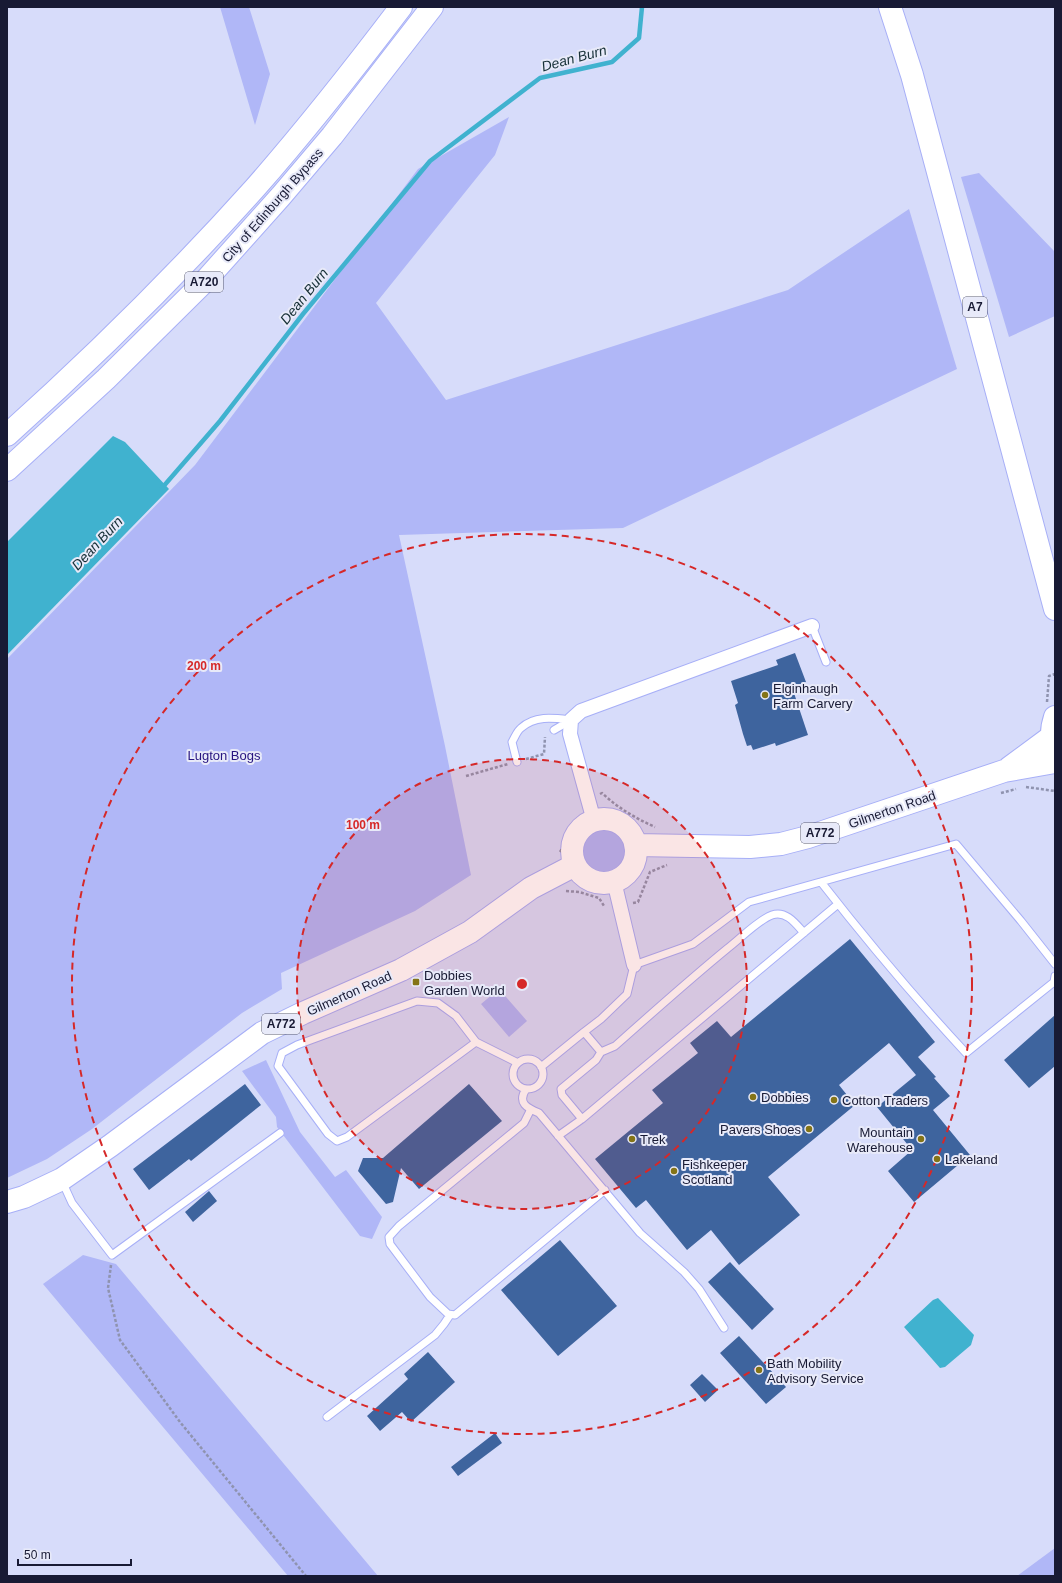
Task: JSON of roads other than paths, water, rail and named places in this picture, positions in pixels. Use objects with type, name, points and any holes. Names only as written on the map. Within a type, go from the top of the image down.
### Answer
[{"type":"main road","name":"City of Edinburgh Bypass","points":[[7,435],[120,329],[188,260],[255,187],[308,126],[401,7]]},
{"type":"main road","name":"City of Edinburgh Bypass","points":[[7,470],[106,379],[205,281],[332,136],[432,7]]},
{"type":"main road","name":"A7","points":[[890,7],[916,90],[1055,609]]},
{"type":"main road","name":"Gilmerton Road","points":[[1004,771],[1052,728]]},
{"type":"main road","name":"Gilmerton Road","points":[[635,845],[750,847],[781,844],[808,837],[1004,771],[1055,762]]},
{"type":"main road","points":[[605,820],[615,822],[624,827],[631,835],[635,845],[633,863],[622,877],[614,881],[605,883],[591,880],[580,872],[567,859],[572,854],[573,843],[577,833],[594,821],[605,820]]},
{"type":"main road","name":"Gilmerton Road","points":[[7,1202],[24,1197],[62,1179],[110,1146],[262,1033],[303,1013],[401,970],[470,932],[531,888],[567,859]]},
{"type":"street","points":[[594,821],[570,734],[571,720],[581,711],[812,626]]},
{"type":"street","points":[[614,881],[634,965]]},
{"type":"lane","points":[[812,626],[826,662]]},
{"type":"lane","points":[[517,762],[512,742],[520,728],[534,720],[549,718],[571,720]]},
{"type":"lane","points":[[554,730],[571,720]]},
{"type":"lane","points":[[541,1067],[601,1019],[627,994],[634,965],[692,944],[749,902],[956,844],[1055,964]]},
{"type":"lane","points":[[821,882],[931,1015],[966,1053],[1054,982],[1055,976]]},
{"type":"lane","points":[[558,1136],[582,1119],[838,904]]},
{"type":"lane","points":[[582,1119],[562,1095],[561,1089],[596,1060],[601,1052],[615,1046],[717,957],[752,928],[773,915],[783,915],[792,919],[804,933]]},
{"type":"lane","points":[[476,1042],[348,1137],[337,1141],[328,1134],[278,1066],[282,1053],[297,1045],[417,1001],[438,1003],[456,1016],[476,1042],[518,1063]]},
{"type":"lane","points":[[584,1032],[601,1052]]},
{"type":"lane","points":[[526,1059],[530,1059],[538,1063],[541,1067],[543,1076],[539,1085],[535,1088],[526,1089],[517,1085],[513,1076],[513,1071],[518,1063],[526,1059]]},
{"type":"lane","points":[[526,1089],[522,1095],[522,1100],[526,1107],[539,1113],[640,1232],[684,1272],[699,1289],[724,1328]]},
{"type":"lane","points":[[529,1108],[530,1111],[524,1123],[392,1232],[389,1237],[390,1244],[430,1297],[448,1314],[455,1315],[605,1190]]},
{"type":"lane","points":[[62,1179],[72,1203],[112,1255],[280,1133]]},
{"type":"lane","points":[[327,1417],[435,1335],[450,1314]]},
{"type":"water","points":[[113,436],[125,442],[169,489],[8,654],[7,542]]},
{"type":"water","points":[[938,1298],[974,1335],[971,1345],[945,1367],[940,1368],[904,1327],[933,1300]]},
{"type":"waterway","name":"Dean Burn","points":[[162,488],[220,421],[303,314],[430,161],[540,78],[612,62],[639,38],[642,7]]},
{"type":"place","name":"Elginhaugh Farm Carvery","points":[[765,695]]},
{"type":"place","name":"Dobbies Garden World","points":[[416,982]]},
{"type":"place","name":"Dobbies","points":[[753,1097]]},
{"type":"place","name":"Cotton Traders","points":[[834,1100]]},
{"type":"place","name":"Pavers Shoes","points":[[809,1129]]},
{"type":"place","name":"Trek","points":[[632,1139]]},
{"type":"place","name":"Mountain Warehouse","points":[[921,1139]]},
{"type":"place","name":"Lakeland","points":[[937,1159]]},
{"type":"place","name":"Fishkeeper Scotland","points":[[674,1171]]},
{"type":"place","name":"Bath Mobility Advisory Service","points":[[759,1370]]},
{"type":"park label","name":"Lugton Bogs","points":[[224,755]]}]
